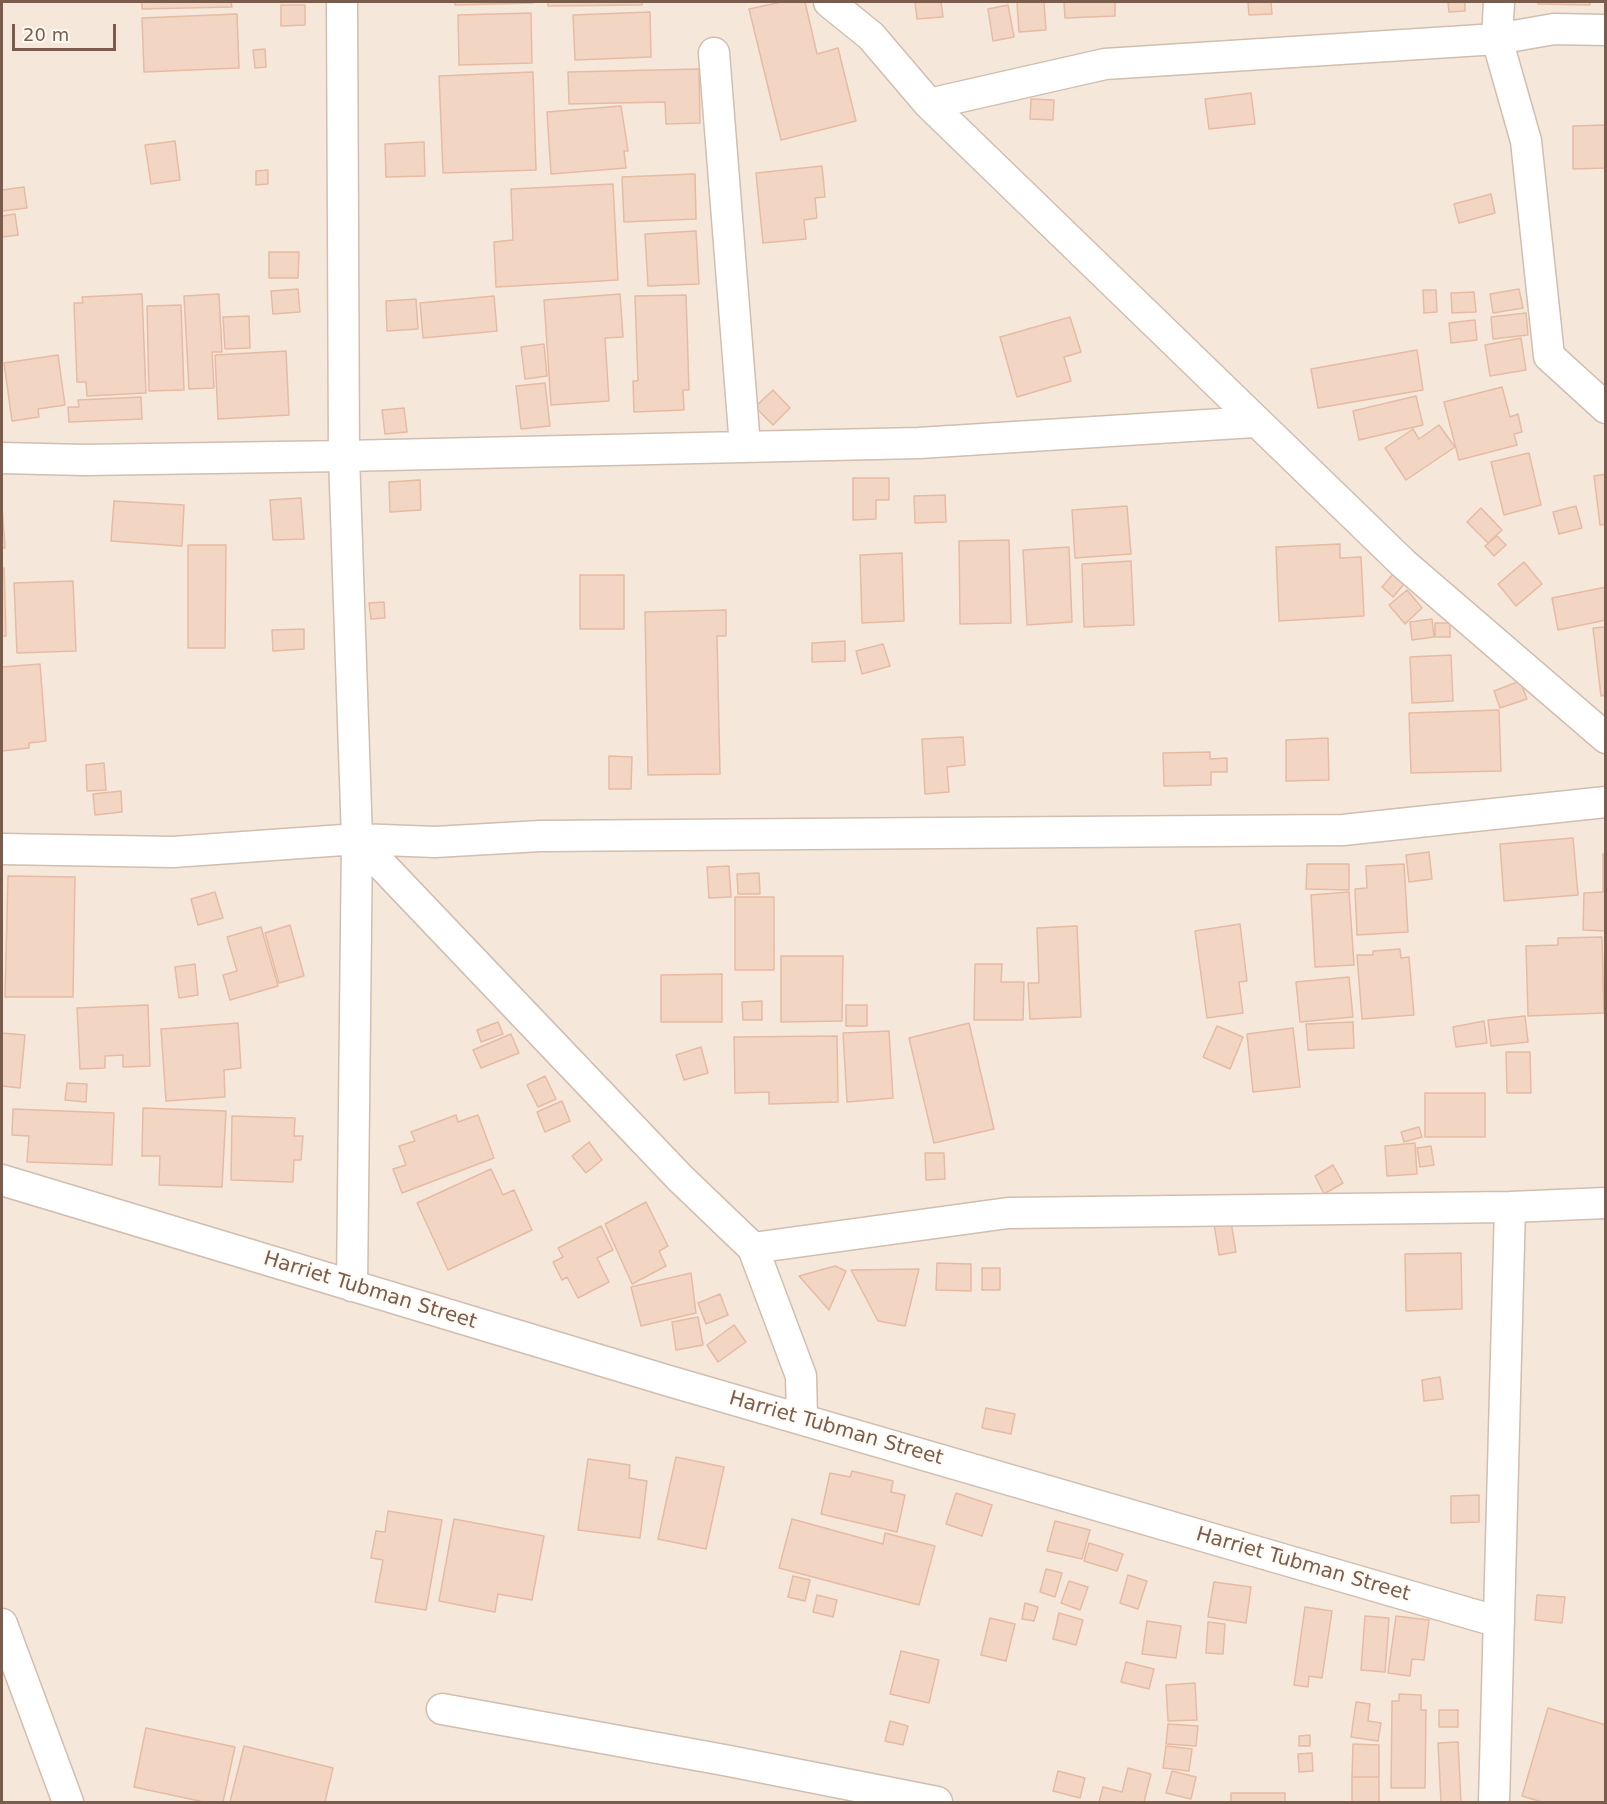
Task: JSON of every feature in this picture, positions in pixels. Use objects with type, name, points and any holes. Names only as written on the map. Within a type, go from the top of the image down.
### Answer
[{"type":"street","points":[[342,2],[344,456],[357,839],[352,1286]]},
{"type":"street","points":[[829,2],[871,36],[929,104],[1254,422],[1404,564],[1605,738]]},
{"type":"street","points":[[1499,2],[1497,39],[1526,141],[1549,356],[1605,408]]},
{"type":"street","points":[[929,104],[1105,64],[1497,39],[1554,29],[1605,30]]},
{"type":"street","points":[[714,53],[745,446]]},
{"type":"street","points":[[2,458],[84,460],[919,444],[1254,422]]},
{"type":"street","points":[[2,849],[173,852],[357,839],[435,842],[540,836],[1343,830],[1605,802]]},
{"type":"street","points":[[357,839],[680,1178],[753,1248],[801,1376],[802,1419]]},
{"type":"street","name":"Harriet Tubman Street","points":[[2,1180],[802,1419],[1499,1622]]},
{"type":"street","points":[[753,1248],[1008,1213],[1510,1207],[1605,1203]]},
{"type":"street","points":[[1494,1803],[1510,1207]]},
{"type":"street","points":[[2,1624],[68,1803]]},
{"type":"street","points":[[442,1709],[724,1760],[937,1803]]},
{"type":"shaded area","points":[[2,2],[1605,2],[1605,1802],[2,1802]]},
{"type":"building","points":[[142,2],[231,2],[232,7],[142,9]]},
{"type":"building","points":[[455,2],[532,2],[533,3],[455,5]]},
{"type":"building","points":[[548,2],[642,2],[642,5],[548,6]]},
{"type":"building","points":[[782,2],[805,2],[817,54],[838,48],[856,121],[781,140],[749,9]]},
{"type":"building","points":[[915,2],[941,2],[943,17],[917,19]]},
{"type":"building","points":[[1017,2],[1044,2],[1046,30],[1019,32]]},
{"type":"building","points":[[1064,2],[1115,2],[1115,16],[1065,18]]},
{"type":"building","points":[[1248,2],[1271,2],[1272,14],[1249,15]]},
{"type":"building","points":[[1448,2],[1465,2],[1465,11],[1449,12]]},
{"type":"building","points":[[1538,2],[1590,2],[1590,5],[1538,4]]},
{"type":"building","points":[[281,5],[305,5],[305,25],[281,26]]},
{"type":"building","points":[[1008,5],[1014,37],[993,41],[988,9]]},
{"type":"building","points":[[650,12],[651,57],[575,60],[573,15]]},
{"type":"building","points":[[531,13],[532,63],[459,65],[458,15]]},
{"type":"building","points":[[237,14],[239,68],[144,72],[142,18]]},
{"type":"building","points":[[265,49],[266,67],[255,68],[253,50]]},
{"type":"building","points":[[699,69],[700,123],[666,124],[665,102],[569,104],[568,72]]},
{"type":"building","points":[[533,72],[536,170],[443,173],[439,76]]},
{"type":"building","points":[[1251,93],[1255,124],[1209,129],[1205,99]]},
{"type":"building","points":[[1031,99],[1054,100],[1053,120],[1030,119]]},
{"type":"building","points":[[621,106],[628,151],[624,151],[626,168],[551,174],[547,112]]},
{"type":"building","points":[[1606,125],[1606,168],[1573,169],[1573,126]]},
{"type":"building","points":[[175,141],[180,180],[151,184],[145,145]]},
{"type":"building","points":[[424,142],[425,176],[386,177],[385,144]]},
{"type":"building","points":[[822,166],[825,197],[815,198],[817,218],[804,220],[806,239],[763,243],[756,173]]},
{"type":"building","points":[[268,170],[268,184],[256,185],[256,171]]},
{"type":"building","points":[[695,174],[696,219],[624,222],[622,177]]},
{"type":"building","points":[[613,184],[618,280],[496,287],[494,242],[513,240],[511,189]]},
{"type":"building","points":[[24,187],[27,208],[2,211],[2,190]]},
{"type":"building","points":[[1491,194],[1495,213],[1459,223],[1454,204]]},
{"type":"building","points":[[15,214],[18,235],[2,237],[2,216]]},
{"type":"building","points":[[696,231],[699,284],[648,286],[645,234]]},
{"type":"building","points":[[269,252],[299,252],[298,278],[269,278]]},
{"type":"building","points":[[298,289],[300,312],[273,314],[271,291]]},
{"type":"building","points":[[1519,289],[1523,308],[1493,313],[1490,294]]},
{"type":"building","points":[[1423,290],[1436,290],[1437,312],[1424,313]]},
{"type":"building","points":[[1474,292],[1476,312],[1452,313],[1451,293]]},
{"type":"building","points":[[142,294],[146,393],[87,396],[86,382],[77,382],[74,303],[83,303],[82,297]]},
{"type":"building","points":[[219,294],[222,352],[212,352],[214,388],[189,389],[184,296]]},
{"type":"building","points":[[620,294],[623,337],[605,338],[609,401],[551,405],[544,300]]},
{"type":"building","points":[[686,295],[689,390],[683,390],[684,410],[634,412],[633,381],[638,381],[635,296]]},
{"type":"building","points":[[494,296],[497,331],[423,338],[420,303]]},
{"type":"building","points":[[416,299],[418,329],[387,331],[386,301]]},
{"type":"building","points":[[181,305],[184,390],[149,391],[147,306]]},
{"type":"building","points":[[1526,313],[1528,335],[1493,339],[1491,317]]},
{"type":"building","points":[[249,316],[250,348],[225,349],[223,317]]},
{"type":"building","points":[[1070,317],[1081,352],[1064,357],[1071,381],[1017,397],[1000,337]]},
{"type":"building","points":[[1475,320],[1477,340],[1451,343],[1449,323]]},
{"type":"building","points":[[1521,338],[1526,370],[1490,376],[1485,345]]},
{"type":"building","points":[[544,344],[547,376],[525,379],[521,347]]},
{"type":"building","points":[[1417,350],[1423,390],[1318,408],[1311,369]]},
{"type":"building","points":[[286,351],[289,415],[218,419],[215,355]]},
{"type":"building","points":[[58,355],[65,405],[38,409],[39,417],[12,421],[4,363]]},
{"type":"building","points":[[545,383],[550,426],[521,429],[516,386]]},
{"type":"building","points":[[1502,387],[1510,417],[1518,414],[1522,432],[1514,434],[1517,445],[1459,460],[1444,402]]},
{"type":"building","points":[[773,390],[790,408],[773,425],[755,407]]},
{"type":"building","points":[[1416,396],[1423,425],[1359,440],[1353,411]]},
{"type":"building","points":[[141,397],[142,419],[69,422],[68,407],[79,407],[78,400]]},
{"type":"building","points":[[404,408],[407,432],[385,434],[382,410]]},
{"type":"building","points":[[1439,425],[1455,447],[1406,480],[1385,448],[1413,429],[1419,439]]},
{"type":"building","points":[[1529,453],[1541,505],[1504,515],[1491,462]]},
{"type":"building","points":[[1606,474],[1606,524],[1600,525],[1594,476]]},
{"type":"building","points":[[853,478],[889,478],[889,500],[876,500],[876,519],[853,520]]},
{"type":"building","points":[[420,480],[421,510],[390,512],[389,482]]},
{"type":"building","points":[[945,495],[946,522],[915,523],[914,496]]},
{"type":"building","points":[[301,498],[304,539],[273,540],[270,500]]},
{"type":"building","points":[[114,501],[184,505],[182,546],[111,541]]},
{"type":"building","points":[[2,505],[5,548],[2,548]]},
{"type":"building","points":[[1127,506],[1131,554],[1075,558],[1072,510]]},
{"type":"building","points":[[1576,506],[1582,528],[1559,534],[1553,512]]},
{"type":"building","points":[[1481,508],[1502,530],[1488,543],[1467,522]]},
{"type":"building","points":[[1497,536],[1506,545],[1494,556],[1485,546]]},
{"type":"building","points":[[1009,540],[1011,623],[960,624],[959,541]]},
{"type":"building","points":[[1340,544],[1340,558],[1361,557],[1364,616],[1279,621],[1276,547]]},
{"type":"building","points":[[188,545],[226,545],[225,648],[188,648]]},
{"type":"building","points":[[1069,547],[1072,622],[1027,625],[1023,550]]},
{"type":"building","points":[[902,553],[904,621],[862,623],[860,555]]},
{"type":"building","points":[[1131,561],[1134,625],[1084,627],[1082,564]]},
{"type":"building","points":[[1524,562],[1542,584],[1516,606],[1498,584]]},
{"type":"building","points":[[2,568],[4,568],[6,636],[2,636]]},
{"type":"building","points":[[1394,573],[1405,583],[1393,597],[1382,587]]},
{"type":"building","points":[[580,575],[624,575],[624,629],[580,629]]},
{"type":"building","points":[[73,581],[76,651],[17,653],[14,583]]},
{"type":"building","points":[[1606,587],[1606,620],[1558,630],[1552,598]]},
{"type":"building","points":[[1407,590],[1422,608],[1405,624],[1389,605]]},
{"type":"building","points":[[384,602],[385,618],[371,619],[369,603]]},
{"type":"building","points":[[726,610],[726,636],[717,636],[720,774],[648,775],[645,612]]},
{"type":"building","points":[[1432,619],[1434,637],[1412,640],[1410,622]]},
{"type":"building","points":[[1435,623],[1450,623],[1450,637],[1435,637]]},
{"type":"building","points":[[1606,627],[1606,695],[1601,696],[1593,628]]},
{"type":"building","points":[[304,629],[304,649],[273,651],[272,630]]},
{"type":"building","points":[[845,641],[845,661],[812,662],[812,643]]},
{"type":"building","points":[[883,644],[890,666],[862,674],[856,651]]},
{"type":"building","points":[[1451,655],[1453,701],[1412,703],[1410,657]]},
{"type":"building","points":[[40,664],[46,741],[29,743],[29,748],[2,751],[2,667]]},
{"type":"building","points":[[1520,681],[1527,699],[1500,708],[1494,691]]},
{"type":"building","points":[[1499,710],[1501,771],[1411,773],[1409,713]]},
{"type":"building","points":[[963,737],[965,765],[947,767],[949,792],[925,794],[922,739]]},
{"type":"building","points":[[1328,738],[1329,780],[1286,781],[1286,740]]},
{"type":"building","points":[[1210,752],[1210,759],[1227,758],[1227,772],[1211,772],[1211,785],[1164,786],[1163,753]]},
{"type":"building","points":[[609,756],[632,757],[631,789],[609,789]]},
{"type":"building","points":[[104,763],[106,790],[87,791],[86,765]]},
{"type":"building","points":[[121,791],[122,812],[95,815],[93,794]]},
{"type":"building","points":[[1573,838],[1578,895],[1504,901],[1500,844]]},
{"type":"building","points":[[1429,852],[1432,879],[1409,882],[1406,855]]},
{"type":"building","points":[[1603,854],[1606,854],[1606,931],[1583,930],[1584,893],[1603,892]]},
{"type":"building","points":[[1307,864],[1349,864],[1349,890],[1306,889]]},
{"type":"building","points":[[1404,864],[1408,932],[1357,935],[1355,889],[1367,888],[1366,866]]},
{"type":"building","points":[[729,866],[731,897],[709,898],[707,867]]},
{"type":"building","points":[[759,873],[760,894],[738,894],[737,874]]},
{"type":"building","points":[[8,876],[75,877],[73,997],[5,997]]},
{"type":"building","points":[[215,892],[223,918],[198,925],[191,899]]},
{"type":"building","points":[[1349,892],[1354,965],[1315,967],[1311,895]]},
{"type":"building","points":[[735,897],[774,897],[774,970],[735,970]]},
{"type":"building","points":[[1240,924],[1247,981],[1239,982],[1243,1013],[1207,1018],[1195,931]]},
{"type":"building","points":[[290,925],[304,976],[279,983],[265,933]]},
{"type":"building","points":[[1077,926],[1081,1017],[1030,1019],[1028,983],[1039,983],[1037,928]]},
{"type":"building","points":[[261,927],[278,986],[230,1000],[223,975],[237,971],[227,937]]},
{"type":"building","points":[[1602,937],[1604,1013],[1528,1016],[1526,946],[1558,945],[1558,938]]},
{"type":"building","points":[[1400,949],[1401,958],[1409,957],[1414,1015],[1362,1019],[1357,955],[1373,955],[1373,951]]},
{"type":"building","points":[[781,956],[843,956],[842,1021],[781,1022]]},
{"type":"building","points":[[195,964],[198,995],[179,998],[175,967]]},
{"type":"building","points":[[975,964],[1002,964],[1001,982],[1024,982],[1023,1020],[974,1020]]},
{"type":"building","points":[[722,974],[722,1022],[661,1022],[661,975]]},
{"type":"building","points":[[1349,977],[1353,1017],[1300,1022],[1296,982]]},
{"type":"building","points":[[762,1001],[762,1020],[743,1020],[742,1002]]},
{"type":"building","points":[[148,1005],[150,1066],[123,1067],[123,1055],[105,1056],[105,1068],[80,1069],[77,1008]]},
{"type":"building","points":[[846,1005],[867,1005],[867,1026],[846,1026]]},
{"type":"building","points":[[1525,1016],[1528,1042],[1491,1046],[1488,1020]]},
{"type":"building","points":[[1484,1021],[1487,1043],[1456,1047],[1453,1027]]},
{"type":"building","points":[[498,1022],[503,1034],[481,1042],[477,1030]]},
{"type":"building","points":[[1353,1022],[1354,1048],[1308,1050],[1306,1024]]},
{"type":"building","points":[[238,1023],[241,1068],[224,1070],[225,1097],[166,1101],[161,1029]]},
{"type":"building","points":[[969,1023],[994,1129],[934,1143],[909,1038]]},
{"type":"building","points":[[1217,1026],[1243,1037],[1230,1069],[1203,1057]]},
{"type":"building","points":[[1293,1028],[1300,1087],[1253,1092],[1247,1034]]},
{"type":"building","points":[[889,1031],[893,1098],[847,1102],[843,1033]]},
{"type":"building","points":[[2,1033],[25,1035],[20,1088],[2,1086]]},
{"type":"building","points":[[511,1034],[519,1053],[481,1068],[473,1050]]},
{"type":"building","points":[[837,1036],[838,1102],[769,1104],[769,1092],[735,1093],[734,1037]]},
{"type":"building","points":[[701,1047],[708,1073],[684,1080],[676,1055]]},
{"type":"building","points":[[1506,1052],[1530,1052],[1531,1093],[1507,1093]]},
{"type":"building","points":[[545,1076],[556,1099],[538,1107],[527,1085]]},
{"type":"building","points":[[67,1083],[87,1084],[86,1102],[65,1100]]},
{"type":"building","points":[[1425,1093],[1485,1093],[1485,1137],[1425,1137]]},
{"type":"building","points":[[562,1101],[570,1121],[545,1132],[537,1112]]},
{"type":"building","points":[[143,1108],[226,1111],[222,1187],[159,1185],[160,1156],[142,1156]]},
{"type":"building","points":[[13,1109],[114,1113],[112,1165],[27,1162],[29,1136],[12,1135]]},
{"type":"building","points":[[456,1115],[458,1122],[478,1115],[494,1158],[402,1193],[393,1169],[406,1165],[399,1146],[415,1141],[411,1132]]},
{"type":"building","points":[[232,1116],[295,1118],[294,1136],[303,1136],[301,1160],[294,1160],[293,1182],[231,1180]]},
{"type":"building","points":[[1419,1127],[1422,1137],[1404,1142],[1401,1132]]},
{"type":"building","points":[[589,1142],[602,1160],[586,1173],[572,1156]]},
{"type":"building","points":[[1415,1143],[1417,1174],[1387,1176],[1385,1146]]},
{"type":"building","points":[[1431,1146],[1434,1165],[1420,1167],[1417,1148]]},
{"type":"building","points":[[925,1153],[944,1153],[945,1179],[926,1180]]},
{"type":"building","points":[[1333,1165],[1343,1183],[1324,1194],[1315,1176]]},
{"type":"building","points":[[491,1169],[503,1195],[514,1190],[532,1230],[448,1270],[417,1203]]},
{"type":"building","points":[[646,1202],[668,1246],[659,1251],[666,1266],[632,1284],[605,1224]]},
{"type":"building","points":[[1231,1222],[1236,1252],[1219,1255],[1214,1224]]},
{"type":"building","points":[[601,1226],[613,1250],[597,1258],[609,1282],[578,1298],[567,1277],[562,1280],[553,1262],[563,1257],[558,1248]]},
{"type":"building","points":[[1461,1253],[1462,1309],[1406,1311],[1405,1254]]},
{"type":"building","points":[[937,1263],[971,1264],[971,1291],[936,1290]]},
{"type":"building","points":[[835,1266],[846,1271],[829,1310],[799,1276]]},
{"type":"building","points":[[982,1268],[1000,1268],[1000,1290],[982,1290]]},
{"type":"building","points":[[919,1269],[905,1326],[878,1321],[851,1270]]},
{"type":"building","points":[[691,1273],[696,1313],[641,1326],[631,1287]]},
{"type":"building","points":[[720,1294],[728,1315],[706,1324],[698,1303]]},
{"type":"building","points":[[698,1317],[703,1345],[676,1350],[672,1322]]},
{"type":"building","points":[[734,1325],[746,1342],[718,1362],[707,1345]]},
{"type":"building","points":[[1440,1377],[1443,1399],[1424,1401],[1422,1380]]},
{"type":"building","points":[[986,1408],[1015,1414],[1011,1434],[982,1428]]},
{"type":"building","points":[[676,1457],[724,1467],[706,1549],[658,1539]]},
{"type":"building","points":[[588,1459],[630,1465],[629,1478],[647,1481],[640,1538],[578,1530]]},
{"type":"building","points":[[852,1471],[893,1481],[891,1492],[905,1495],[897,1532],[821,1514],[830,1473],[850,1477]]},
{"type":"building","points":[[956,1493],[992,1505],[982,1536],[946,1524]]},
{"type":"building","points":[[1479,1495],[1479,1522],[1451,1523],[1451,1496]]},
{"type":"building","points":[[388,1511],[442,1520],[426,1610],[375,1602],[383,1560],[371,1558],[376,1531],[385,1532]]},
{"type":"building","points":[[454,1519],[544,1536],[532,1600],[498,1594],[495,1612],[439,1601]]},
{"type":"building","points":[[792,1519],[883,1544],[885,1533],[935,1546],[919,1605],[779,1568]]},
{"type":"building","points":[[1055,1521],[1090,1530],[1082,1559],[1047,1551]]},
{"type":"building","points":[[1089,1543],[1123,1554],[1117,1571],[1084,1561]]},
{"type":"building","points":[[1046,1569],[1062,1573],[1055,1597],[1040,1592]]},
{"type":"building","points":[[1128,1575],[1147,1581],[1138,1609],[1120,1603]]},
{"type":"building","points":[[793,1576],[810,1580],[805,1601],[788,1597]]},
{"type":"building","points":[[1069,1581],[1088,1587],[1080,1610],[1061,1603]]},
{"type":"building","points":[[1214,1582],[1251,1587],[1246,1623],[1208,1617]]},
{"type":"building","points":[[817,1595],[837,1600],[833,1617],[813,1612]]},
{"type":"building","points":[[1537,1595],[1565,1597],[1562,1623],[1535,1620]]},
{"type":"building","points":[[1025,1603],[1038,1607],[1034,1621],[1022,1619]]},
{"type":"building","points":[[1305,1607],[1332,1611],[1322,1678],[1309,1676],[1308,1687],[1294,1685]]},
{"type":"building","points":[[1059,1613],[1083,1620],[1076,1645],[1053,1639]]},
{"type":"building","points":[[1365,1616],[1389,1618],[1385,1672],[1361,1670]]},
{"type":"building","points":[[1396,1616],[1429,1620],[1424,1660],[1412,1659],[1410,1676],[1388,1673]]},
{"type":"building","points":[[990,1618],[1015,1624],[1006,1661],[981,1655]]},
{"type":"building","points":[[1147,1621],[1181,1626],[1176,1658],[1142,1654]]},
{"type":"building","points":[[1208,1622],[1225,1624],[1223,1654],[1206,1653]]},
{"type":"building","points":[[901,1651],[939,1660],[929,1703],[890,1694]]},
{"type":"building","points":[[1126,1662],[1154,1669],[1149,1689],[1121,1682]]},
{"type":"building","points":[[1195,1683],[1197,1720],[1168,1721],[1166,1685]]},
{"type":"building","points":[[1399,1694],[1421,1695],[1421,1710],[1426,1710],[1425,1788],[1391,1788],[1392,1701],[1399,1701]]},
{"type":"building","points":[[1356,1702],[1370,1704],[1368,1721],[1381,1723],[1378,1741],[1351,1737]]},
{"type":"building","points":[[1548,1708],[1606,1725],[1606,1802],[1542,1802],[1522,1796]]},
{"type":"building","points":[[1439,1710],[1458,1710],[1458,1727],[1439,1727]]},
{"type":"building","points":[[890,1721],[908,1726],[903,1745],[885,1741]]},
{"type":"building","points":[[1168,1724],[1198,1726],[1196,1746],[1166,1744]]},
{"type":"building","points":[[146,1728],[235,1747],[223,1802],[204,1802],[134,1787]]},
{"type":"building","points":[[1310,1735],[1310,1746],[1299,1746],[1299,1736]]},
{"type":"building","points":[[1458,1742],[1461,1802],[1441,1802],[1438,1743]]},
{"type":"building","points":[[1353,1744],[1379,1745],[1379,1777],[1352,1777]]},
{"type":"building","points":[[244,1746],[333,1768],[325,1802],[230,1802]]},
{"type":"building","points":[[1166,1746],[1192,1749],[1189,1771],[1163,1768]]},
{"type":"building","points":[[1312,1753],[1313,1771],[1299,1772],[1298,1754]]},
{"type":"building","points":[[1128,1768],[1151,1774],[1144,1802],[1099,1802],[1103,1787],[1122,1792]]},
{"type":"building","points":[[1058,1771],[1085,1778],[1080,1798],[1053,1791]]},
{"type":"building","points":[[1172,1771],[1196,1777],[1191,1799],[1166,1793]]},
{"type":"building","points":[[1352,1777],[1379,1777],[1379,1802],[1352,1802]]},
{"type":"building","points":[[1231,1793],[1285,1793],[1285,1802],[1231,1802]]}]
